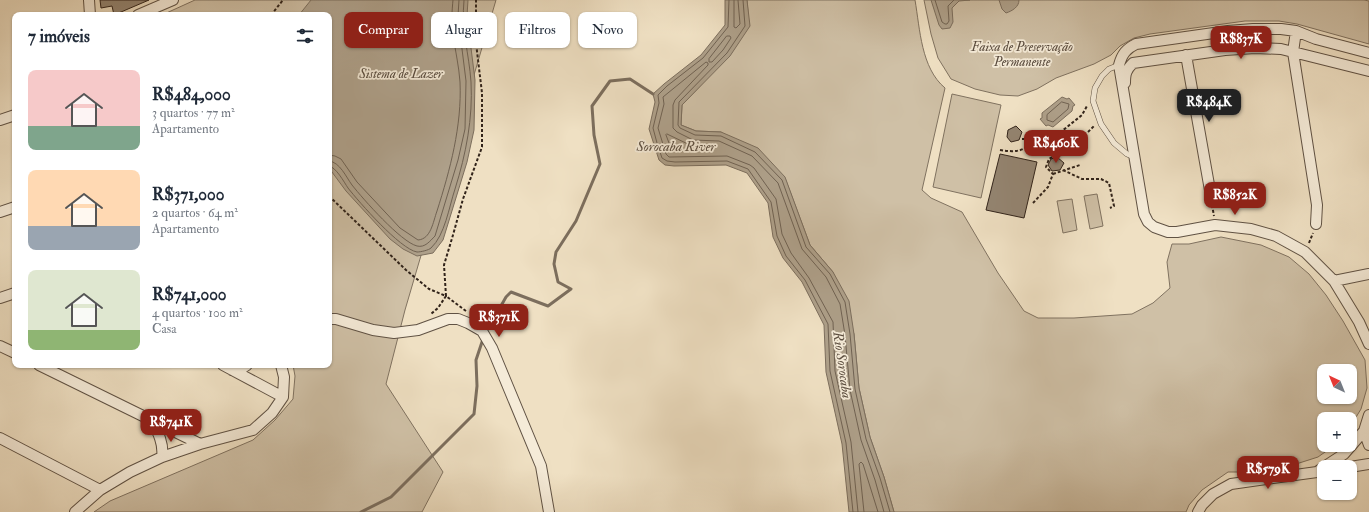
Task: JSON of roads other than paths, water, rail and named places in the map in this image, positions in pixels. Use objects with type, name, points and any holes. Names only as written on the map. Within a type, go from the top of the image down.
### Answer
[{"type":"street","points":[[89,0],[90,12]]},
{"type":"street","points":[[145,12],[173,0]]},
{"type":"street","points":[[1369,53],[1316,39],[1296,31],[1281,29],[1253,29],[1136,44],[1129,47],[1124,52],[1119,65],[1144,214],[1148,222],[1154,227],[1168,232],[1178,232],[1215,225],[1251,229],[1276,236],[1305,252],[1334,281],[1359,322],[1369,344]]},
{"type":"street","points":[[1296,31],[1293,52],[1317,205],[1316,224]]},
{"type":"street","points":[[1125,97],[1125,74],[1133,63],[1186,55],[1255,48],[1281,49],[1369,71]]},
{"type":"street","points":[[1186,55],[1211,196]]},
{"type":"street","points":[[0,120],[12,116]]},
{"type":"street","points":[[0,212],[12,208]]},
{"type":"street","points":[[1334,281],[1369,274]]},
{"type":"street","points":[[0,298],[12,294]]},
{"type":"street","points":[[332,319],[373,330],[394,333],[418,330],[448,319],[453,319],[468,323],[482,331],[492,348],[542,466],[549,512]]},
{"type":"street","points":[[0,346],[12,352]]},
{"type":"street","points":[[44,368],[200,444]]},
{"type":"street","points":[[229,368],[283,397]]},
{"type":"street","points":[[75,512],[100,490],[130,472],[162,457],[200,444],[253,430],[272,413],[283,397],[284,377],[282,368]]},
{"type":"street","points":[[1335,460],[1344,454],[1364,431],[1369,415]]},
{"type":"street","points":[[152,421],[161,442],[162,457]]},
{"type":"street","points":[[1364,431],[1369,445]]},
{"type":"street","points":[[0,438],[100,490]]},
{"type":"street","points":[[1357,466],[1369,464]]},
{"type":"street","points":[[1200,509],[1213,494],[1231,484],[1317,470]]},
{"type":"lane","points":[[1119,65],[1109,69],[1102,76],[1095,88],[1094,101],[1101,124],[1114,143],[1127,154],[1134,157]]},
{"type":"water","name":"Sistema de Lazer","points":[[311,0],[468,0],[467,12],[431,12],[431,48],[471,48],[475,80],[474,130],[467,162],[443,240],[433,253],[417,256],[403,249],[390,239],[346,191],[332,172],[332,12],[301,12]]},
{"type":"water","name":"Sorocaba River","points":[[725,0],[747,0],[750,26],[730,56],[682,105],[681,125],[696,131],[721,132],[758,148],[785,177],[810,245],[833,272],[849,301],[859,388],[870,437],[894,512],[849,512],[842,444],[826,372],[824,325],[802,282],[783,258],[773,237],[768,203],[747,173],[726,165],[674,166],[665,165],[659,160],[649,129],[655,102],[653,94],[701,55],[725,25]]},
{"type":"water","points":[[931,0],[970,0],[959,1],[952,8],[953,22],[950,28],[942,29],[939,25]]},
{"type":"water","points":[[999,0],[1019,0],[1019,2],[1013,10],[1006,13],[1002,9]]},
{"type":"water","points":[[1062,97],[1067,99],[1069,98],[1075,105],[1073,106],[1072,111],[1053,127],[1048,125],[1046,126],[1040,119],[1042,118],[1042,113]]},
{"type":"waterway","points":[[493,320],[506,297],[511,292],[548,306],[571,289],[558,282],[554,264],[556,252],[576,221],[600,164],[594,135],[592,106],[610,81],[630,79],[653,94]]},
{"type":"waterway","points":[[361,512],[391,497],[474,414],[477,386],[476,360],[482,342]]},
{"type":"park label","name":"Faixa de Preservação Permanente","points":[[1022,54]]},
{"type":"water label","name":"Rio Sorocaba","points":[[843,365]]}]
